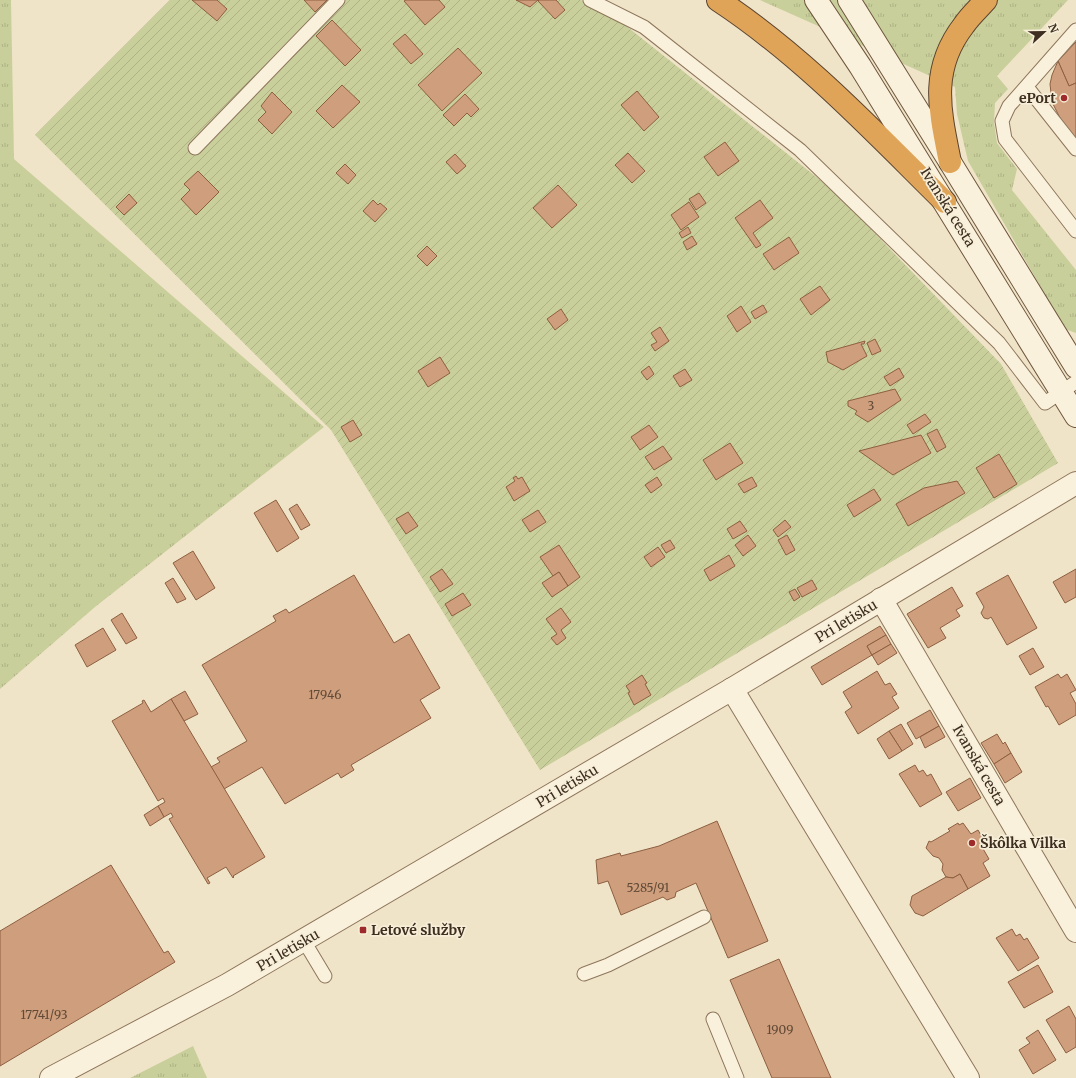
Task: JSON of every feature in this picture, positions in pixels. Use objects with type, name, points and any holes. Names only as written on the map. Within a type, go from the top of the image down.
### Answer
[{"type":"highway","points":[[718,0],[744,17],[822,82],[945,202]]},
{"type":"highway","points":[[950,162],[940,114],[940,77],[949,51],[963,26],[986,0]]},
{"type":"street","name":"Ivanská cesta","points":[[816,0],[860,66],[945,202],[1069,387],[1076,416]]},
{"type":"street","name":"Ivanská cesta","points":[[849,0],[1076,368]]},
{"type":"street","name":"Pri letisku","points":[[63,1075],[221,989],[304,941],[732,689],[1076,483]]},
{"type":"street","name":"Ivanská cesta","points":[[881,600],[1076,931]]},
{"type":"street","points":[[732,689],[968,1078]]},
{"type":"lane","points":[[195,148],[338,0]]},
{"type":"lane","points":[[590,0],[644,27],[800,150],[999,344],[1045,403],[1069,387]]},
{"type":"lane","points":[[1076,30],[1009,106],[1002,121],[1005,138],[1076,231]]},
{"type":"lane","points":[[1027,87],[1076,149]]},
{"type":"lane","points":[[584,974],[608,965],[704,917]]},
{"type":"lane","points":[[304,941],[325,976]]},
{"type":"lane","points":[[713,1019],[737,1078]]},
{"type":"green space","points":[[0,0],[11,0],[14,159],[324,427],[95,607],[0,689]]},
{"type":"green space","points":[[170,0],[581,0],[620,21],[834,191],[1001,364],[1058,463],[540,770],[331,430],[35,135]]},
{"type":"green space","points":[[760,0],[1068,0],[997,76],[1008,89],[995,103],[994,122],[997,143],[1017,169],[1012,190],[1076,270],[1076,333],[1065,329],[968,161],[957,114],[955,87]]},
{"type":"green space","points":[[193,1046],[207,1078],[130,1078]]},
{"type":"building","points":[[192,0],[217,0],[227,9],[217,21]]},
{"type":"building","points":[[304,0],[327,0],[315,12]]},
{"type":"building","points":[[439,0],[445,7],[425,25],[404,1]]},
{"type":"building","points":[[516,0],[538,0],[530,7]]},
{"type":"building","points":[[556,0],[565,10],[555,19],[538,1]]},
{"type":"building","points":[[332,20],[361,50],[345,66],[316,36]]},
{"type":"building","points":[[405,34],[423,54],[411,64],[393,44]]},
{"type":"building","points":[[1076,42],[1076,83],[1069,86],[1058,61]]},
{"type":"building","points":[[458,48],[482,73],[442,111],[418,85]]},
{"type":"building","name":"ePort","points":[[1058,61],[1069,86],[1076,83],[1076,139],[1061,120],[1052,102],[1050,84]]},
{"type":"building","points":[[342,85],[360,102],[333,128],[316,111]]},
{"type":"building","points":[[637,91],[659,117],[644,131],[621,105]]},
{"type":"building","points":[[272,92],[292,112],[272,134],[258,120],[266,112],[261,106]]},
{"type":"building","points":[[465,94],[479,109],[471,117],[467,113],[454,126],[443,115]]},
{"type":"building","points":[[725,142],[739,161],[718,176],[704,157]]},
{"type":"building","points":[[628,153],[645,171],[632,183],[615,165]]},
{"type":"building","points":[[455,154],[466,166],[457,174],[446,162]]},
{"type":"building","points":[[345,164],[356,175],[348,184],[336,173]]},
{"type":"building","points":[[198,171],[219,192],[196,215],[181,199],[190,190],[184,184]]},
{"type":"building","points":[[558,185],[577,205],[552,228],[533,208]]},
{"type":"building","points":[[699,193],[706,203],[696,210],[689,199]]},
{"type":"building","points":[[129,194],[137,203],[124,215],[116,207]]},
{"type":"building","points":[[373,200],[378,205],[380,203],[387,209],[375,222],[363,211]]},
{"type":"building","points":[[760,200],[773,218],[753,233],[761,245],[756,248],[735,218]]},
{"type":"building","points":[[689,202],[699,217],[681,230],[671,215]]},
{"type":"building","points":[[688,227],[691,233],[682,238],[679,233]]},
{"type":"building","points":[[692,236],[697,244],[687,250],[683,242]]},
{"type":"building","points":[[789,237],[799,253],[774,270],[763,254]]},
{"type":"building","points":[[427,246],[437,256],[427,266],[417,256]]},
{"type":"building","points":[[820,286],[830,300],[811,315],[800,299]]},
{"type":"building","points":[[763,305],[767,312],[755,319],[751,312]]},
{"type":"building","points":[[741,306],[751,322],[737,332],[727,316]]},
{"type":"building","points":[[561,309],[568,320],[555,330],[547,319]]},
{"type":"building","points":[[660,327],[669,341],[655,351],[651,345],[657,342],[651,333]]},
{"type":"building","points":[[875,339],[881,351],[872,355],[867,343]]},
{"type":"building","points":[[865,341],[864,344],[861,344],[867,356],[843,370],[828,362],[826,352]]},
{"type":"building","points":[[440,357],[450,373],[428,387],[418,371]]},
{"type":"building","points":[[649,366],[654,374],[647,380],[641,372]]},
{"type":"building","points":[[899,368],[904,377],[890,386],[884,377]]},
{"type":"building","points":[[685,369],[692,380],[680,387],[673,376]]},
{"type":"building","points":[[895,389],[901,400],[868,422],[855,414],[857,411],[848,406],[848,401]]},
{"type":"building","points":[[925,414],[931,422],[913,434],[907,425]]},
{"type":"building","points":[[353,420],[362,435],[350,442],[341,427]]},
{"type":"building","points":[[649,425],[658,437],[640,450],[631,437]]},
{"type":"building","points":[[937,429],[946,447],[937,452],[927,434]]},
{"type":"building","points":[[921,435],[931,453],[893,475],[859,451]]},
{"type":"building","points":[[730,443],[743,463],[716,480],[703,460]]},
{"type":"building","points":[[663,446],[672,459],[654,470],[645,457]]},
{"type":"building","points":[[999,454],[1017,484],[994,498],[976,468]]},
{"type":"building","points":[[516,476],[518,479],[522,477],[530,491],[514,501],[506,487],[515,481],[513,478]]},
{"type":"building","points":[[657,477],[662,485],[651,493],[645,485]]},
{"type":"building","points":[[752,477],[757,486],[744,493],[738,484]]},
{"type":"building","points":[[957,481],[965,493],[908,526],[896,504],[924,488]]},
{"type":"building","points":[[874,489],[881,500],[854,517],[847,505]]},
{"type":"building","points":[[276,500],[299,538],[277,552],[254,513]]},
{"type":"building","points":[[297,504],[310,525],[301,530],[289,509]]},
{"type":"building","points":[[538,510],[546,522],[530,532],[522,520]]},
{"type":"building","points":[[408,512],[418,526],[406,534],[396,519]]},
{"type":"building","points":[[785,520],[791,527],[778,537],[773,530]]},
{"type":"building","points":[[740,521],[747,531],[733,539],[727,529]]},
{"type":"building","points":[[748,535],[756,546],[743,556],[735,545]]},
{"type":"building","points":[[787,535],[795,550],[786,555],[778,540]]},
{"type":"building","points":[[670,540],[675,548],[666,553],[661,545]]},
{"type":"building","points":[[559,545],[580,577],[568,586],[559,572],[553,576],[540,557]]},
{"type":"building","points":[[658,547],[665,557],[651,567],[644,557]]},
{"type":"building","points":[[193,551],[215,588],[196,600],[173,563]]},
{"type":"building","points":[[729,555],[735,566],[710,581],[704,570]]},
{"type":"building","points":[[442,569],[453,584],[440,592],[430,577]]},
{"type":"building","points":[[1076,569],[1076,597],[1065,603],[1053,582]]},
{"type":"building","points":[[559,572],[568,586],[552,597],[542,583]]},
{"type":"building","points":[[354,575],[394,643],[409,634],[440,688],[420,700],[431,718],[351,765],[354,770],[341,778],[338,773],[285,804],[262,767],[224,789],[211,767],[220,762],[217,758],[247,741],[202,665],[276,621],[273,616],[286,609],[289,613]]},
{"type":"building","points":[[1008,575],[1037,628],[1007,645],[991,617],[988,619],[984,618],[981,613],[984,607],[976,593]]},
{"type":"building","points":[[173,578],[186,599],[177,603],[165,583]]},
{"type":"building","points":[[812,580],[817,589],[802,597],[797,588]]},
{"type":"building","points":[[952,587],[963,606],[956,610],[960,616],[940,628],[946,638],[928,648],[907,614]]},
{"type":"building","points":[[795,589],[800,597],[794,601],[789,592]]},
{"type":"building","points":[[463,593],[471,605],[452,616],[445,604]]},
{"type":"building","points":[[561,608],[571,622],[561,630],[566,638],[557,645],[551,638],[557,634],[546,619]]},
{"type":"building","points":[[122,613],[137,638],[126,644],[111,620]]},
{"type":"building","points":[[880,626],[886,635],[867,646],[872,655],[822,685],[811,667]]},
{"type":"building","points":[[103,628],[116,650],[87,667],[75,645]]},
{"type":"building","points":[[886,635],[891,644],[872,655],[867,646]]},
{"type":"building","points":[[891,644],[897,653],[878,665],[872,655]]},
{"type":"building","points":[[1033,648],[1044,667],[1030,675],[1019,656]]},
{"type":"building","points":[[877,671],[885,685],[890,683],[897,694],[892,697],[899,708],[858,734],[845,712],[852,707],[843,692]]},
{"type":"building","points":[[1058,674],[1061,678],[1067,674],[1076,690],[1070,693],[1076,704],[1076,715],[1059,725],[1048,706],[1046,707],[1035,687]]},
{"type":"building","points":[[642,675],[647,683],[645,684],[651,695],[634,705],[628,693],[630,692],[626,686]]},
{"type":"building","points":[[185,691],[198,714],[184,721],[171,699]]},
{"type":"building","points":[[171,699],[265,857],[233,876],[233,878],[226,867],[207,878],[210,883],[208,884],[169,819],[173,817],[171,813],[164,817],[158,806],[165,802],[163,798],[158,801],[112,721],[143,703],[142,701],[144,700],[151,712]]},
{"type":"building","points":[[930,710],[939,726],[916,739],[907,723]]},
{"type":"building","points":[[901,724],[913,744],[902,751],[889,731]]},
{"type":"building","points":[[939,726],[945,737],[925,748],[920,737]]},
{"type":"building","points":[[889,731],[902,751],[889,759],[877,739]]},
{"type":"building","points":[[997,734],[1003,744],[1005,742],[1011,753],[994,764],[981,743]]},
{"type":"building","points":[[1011,753],[1022,772],[1005,783],[994,764]]},
{"type":"building","points":[[915,765],[919,772],[923,770],[927,776],[931,774],[942,794],[920,807],[899,774]]},
{"type":"building","points":[[970,778],[981,798],[958,811],[946,792]]},
{"type":"building","points":[[158,806],[164,817],[150,826],[144,815]]},
{"type":"building","points":[[717,821],[768,941],[728,958],[696,883],[676,892],[675,897],[667,900],[663,897],[621,915],[608,881],[598,884],[596,860],[620,853],[621,856],[659,846]]},
{"type":"building","points":[[958,823],[959,825],[963,823],[971,834],[978,830],[986,844],[982,847],[989,859],[983,863],[990,876],[968,889],[960,874],[953,878],[946,877],[942,870],[943,864],[939,858],[933,856],[926,848],[929,841],[931,842],[950,831],[948,829]]},
{"type":"building","points":[[111,865],[164,953],[168,951],[175,962],[0,1066],[0,931]]},
{"type":"building","points":[[960,874],[968,889],[923,916],[915,913],[910,905],[912,896],[946,877],[953,878]]},
{"type":"building","points":[[1012,929],[1016,936],[1020,934],[1024,940],[1027,938],[1039,958],[1018,971],[996,938]]},
{"type":"building","points":[[779,959],[831,1078],[772,1078],[730,980]]},
{"type":"building","points":[[1038,965],[1053,992],[1024,1008],[1008,982]]},
{"type":"building","points":[[1069,1006],[1076,1019],[1076,1047],[1066,1053],[1046,1020]]},
{"type":"building","points":[[1038,1030],[1056,1060],[1033,1074],[1019,1050],[1030,1043],[1026,1038]]},
{"type":"place","name":"ePort","points":[[1064,98]]},
{"type":"place","name":"Škôlka Vilka","points":[[972,843]]},
{"type":"place","name":"Letové služby","points":[[363,930]]}]
